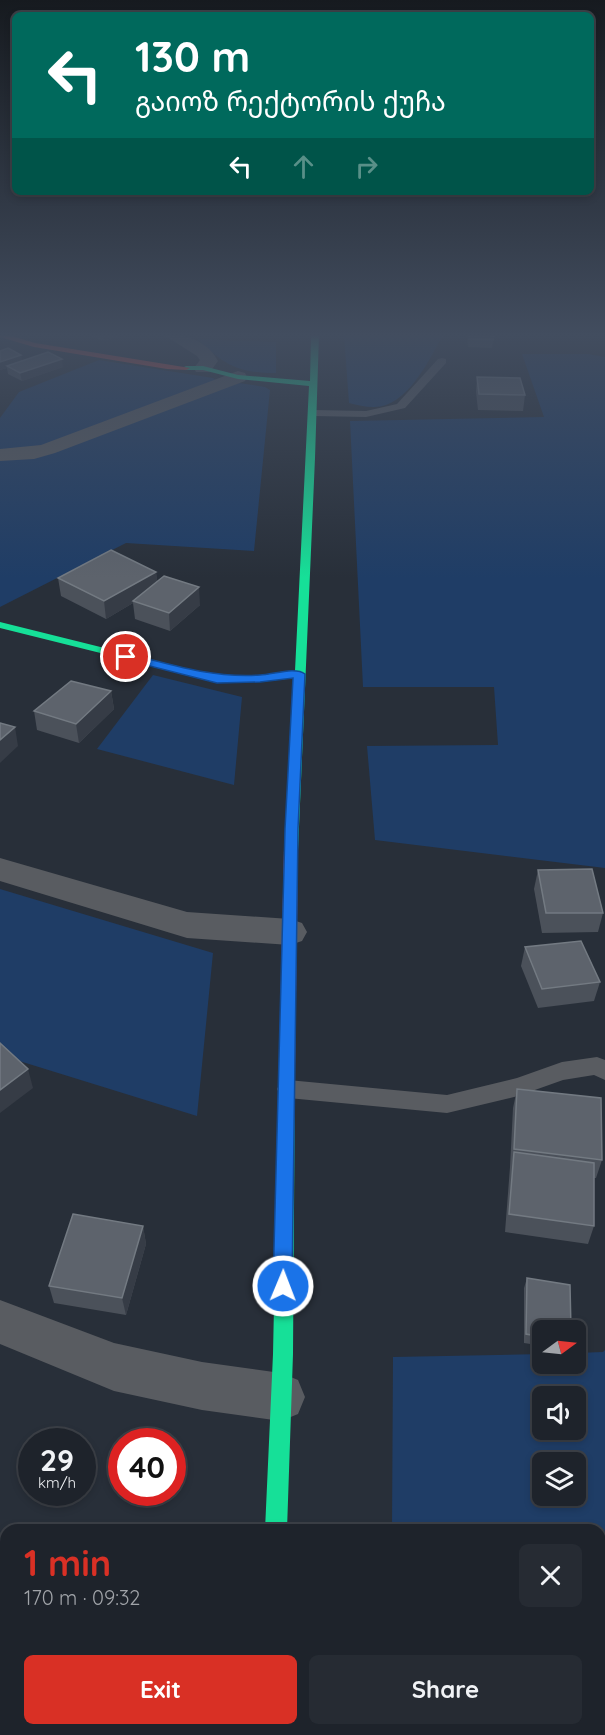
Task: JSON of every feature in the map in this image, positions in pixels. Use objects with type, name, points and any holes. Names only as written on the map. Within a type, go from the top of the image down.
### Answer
[{"type":"street","points":[[0,455],[34,453],[48,449],[135,416]]},
{"type":"street","points":[[276,1524],[281,1397],[290,932],[299,674],[314,416]]},
{"type":"street","points":[[0,625],[217,679],[260,679],[299,674]]},
{"type":"street","points":[[0,869],[187,925],[290,932]]},
{"type":"street","points":[[0,1322],[114,1367],[202,1386],[281,1397]]},
{"type":"lane","points":[[288,1089],[447,1104],[518,1087],[562,1071],[602,1064]]},
{"type":"shaded area","points":[[1,416],[126,416],[59,442],[0,453]]},
{"type":"shaded area","points":[[138,416],[267,416],[254,551],[126,543],[0,607],[0,461]]},
{"type":"shaded area","points":[[605,416],[605,868],[375,840],[367,746],[498,745],[494,687],[363,687],[350,421]]},
{"type":"shaded area","points":[[153,675],[242,697],[234,785],[97,749]]},
{"type":"shaded area","points":[[0,889],[213,953],[197,1116],[0,1055]]},
{"type":"shaded area","points":[[605,1350],[605,1524],[392,1524],[393,1357],[532,1354],[532,1374],[586,1374],[586,1353]]},
{"type":"building","points":[[111,550],[156,572],[104,601],[58,578]]},
{"type":"building","points":[[164,576],[199,587],[169,613],[133,601]]},
{"type":"building","points":[[71,681],[111,691],[76,724],[34,711]]},
{"type":"building","points":[[0,723],[15,727],[0,740]]},
{"type":"building","points":[[592,869],[603,913],[546,913],[538,870]]},
{"type":"building","points":[[581,941],[600,982],[542,989],[525,947]]},
{"type":"building","points":[[0,1043],[28,1069],[0,1090]]},
{"type":"building","points":[[517,1089],[601,1098],[602,1160],[514,1149]]},
{"type":"building","points":[[514,1152],[594,1163],[594,1226],[509,1214]]},
{"type":"building","points":[[73,1214],[143,1226],[122,1298],[49,1286]]},
{"type":"building","points":[[527,1278],[570,1285],[571,1320],[532,1320],[532,1335],[526,1334]]},
{"type":"traffic: fast","points":[[291,850],[312,416]]},
{"type":"traffic: fast","points":[[0,625],[217,679],[260,679],[299,674]]},
{"type":"traffic: fast","points":[[276,1524],[283,1354],[287,1066]]},
{"type":"traffic: jam","points":[[287,1066],[291,850]]},
{"type":"route","points":[[126,657],[217,679],[260,679],[299,674],[292,829],[283,1286]]}]
